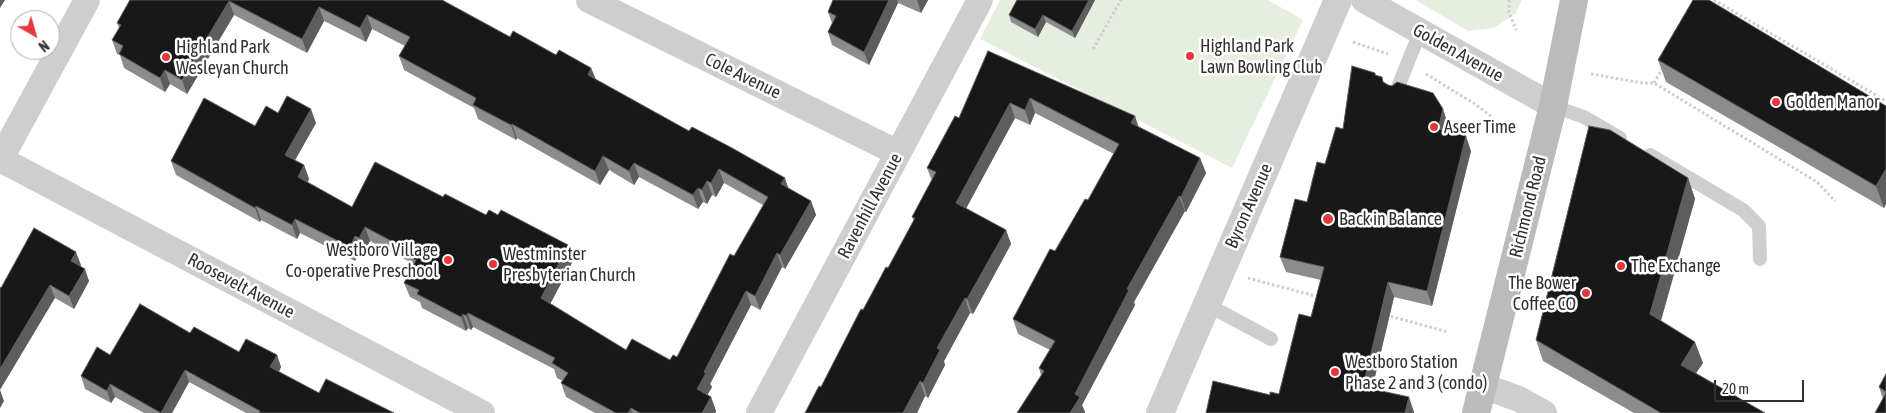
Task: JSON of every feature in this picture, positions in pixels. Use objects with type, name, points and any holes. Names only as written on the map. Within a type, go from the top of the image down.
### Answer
[{"type":"main road","name":"Richmond Road","points":[[1476,413],[1553,106],[1574,0]]},
{"type":"street","points":[[0,160],[87,0]]},
{"type":"street","name":"Cole Avenue","points":[[588,0],[898,153]]},
{"type":"street","name":"Ravenhill Avenue","points":[[759,413],[980,0]]},
{"type":"street","name":"Byron Avenue","points":[[1160,413],[1338,0]]},
{"type":"street","name":"Golden Avenue","points":[[1364,0],[1553,106]]},
{"type":"street","name":"Roosevelt Avenue","points":[[0,160],[482,413]]},
{"type":"street","points":[[1483,386],[1519,399],[1544,413]]},
{"type":"lane","points":[[1396,92],[1420,32]]},
{"type":"lane","points":[[1553,106],[1584,117],[1743,210],[1759,226],[1760,259]]},
{"type":"lane","points":[[1206,304],[1271,339]]},
{"type":"path","points":[[1093,49],[1121,0]]},
{"type":"path","points":[[1509,0],[1509,12],[1516,30]]},
{"type":"path","points":[[1714,0],[1886,101]]},
{"type":"path","points":[[1791,54],[1795,48]]},
{"type":"path","points":[[1654,83],[1668,59]]},
{"type":"path","points":[[1591,74],[1643,83],[1654,83],[1817,182],[1835,201]]},
{"type":"path","points":[[1221,271],[1327,299]]},
{"type":"path","points":[[1383,314],[1448,332]]},
{"type":"shaded area","name":"Highland Park Lawn Bowling Club","points":[[1000,0],[1268,0],[1303,20],[1232,168],[980,39]]},
{"type":"shaded area","points":[[1416,0],[1522,0],[1516,13],[1494,28],[1468,31]]},
{"type":"building","points":[[130,0],[442,0],[510,37],[513,31],[556,55],[559,50],[591,68],[588,75],[689,131],[692,127],[732,148],[785,178],[781,184],[811,201],[780,255],[777,253],[755,296],[746,291],[704,372],[706,373],[697,389],[711,397],[702,413],[640,413],[631,408],[628,413],[616,413],[561,383],[568,373],[552,363],[555,358],[468,313],[466,316],[463,314],[461,317],[417,294],[419,290],[404,283],[416,260],[413,259],[416,254],[365,227],[359,238],[355,236],[350,247],[295,219],[292,225],[256,206],[255,208],[171,161],[204,98],[255,126],[266,106],[278,113],[287,96],[311,109],[285,155],[304,165],[298,177],[352,207],[375,162],[443,197],[445,194],[486,215],[489,210],[498,215],[501,210],[568,245],[541,298],[626,350],[632,339],[670,360],[673,355],[677,357],[730,254],[734,256],[768,197],[719,169],[711,183],[707,181],[702,190],[698,188],[693,195],[634,163],[629,171],[603,156],[595,171],[512,124],[473,105],[476,98],[399,56],[410,37],[367,15],[360,28],[319,7],[302,39],[229,1],[182,80],[165,70],[160,78],[119,54],[123,46],[112,40],[121,25],[117,23]]},
{"type":"building","points":[[833,0],[889,0],[864,52],[828,32],[836,16],[828,12]]},
{"type":"building","points":[[1017,0],[1089,0],[1072,31],[1043,15],[1035,29],[1009,15]]},
{"type":"building","name":"Golden Manor","points":[[1693,0],[1709,0],[1886,106],[1886,169],[1876,186],[1658,60]]},
{"type":"building","points":[[988,51],[1135,116],[1131,123],[1200,158],[1181,197],[1179,196],[1127,289],[1129,290],[1075,394],[1080,397],[1070,413],[1017,413],[1044,371],[1039,368],[1055,341],[1013,319],[1050,249],[1055,251],[1085,199],[1088,200],[1119,144],[1030,98],[1025,110],[1010,103],[956,203],[1006,230],[937,348],[940,350],[923,383],[920,381],[903,413],[805,413],[819,386],[821,387],[861,309],[863,310],[886,267],[888,268],[915,218],[912,217],[936,172],[927,168],[955,116],[959,118]]},
{"type":"building","points":[[1352,66],[1375,73],[1375,75],[1382,77],[1383,82],[1388,85],[1392,86],[1397,82],[1433,93],[1443,109],[1438,129],[1466,136],[1427,291],[1388,282],[1363,387],[1409,397],[1405,413],[1206,413],[1213,381],[1270,395],[1270,392],[1279,394],[1299,314],[1311,317],[1324,267],[1280,257],[1295,199],[1307,202],[1317,162],[1325,164],[1336,127],[1343,129]]},
{"type":"building","name":"The Exchange","points":[[1589,126],[1610,130],[1688,178],[1650,314],[1695,342],[1681,365],[1765,413],[1661,413],[1536,340]]},
{"type":"building","points":[[34,228],[76,252],[71,261],[85,269],[69,296],[50,285],[0,369],[0,287]]},
{"type":"building","points":[[140,304],[190,333],[194,327],[239,352],[246,339],[277,355],[270,367],[319,393],[326,379],[394,413],[259,413],[260,411],[185,370],[161,413],[110,384],[107,391],[81,376],[97,347],[110,355]]},
{"type":"building","points":[[1886,374],[1886,392],[1879,387]]},
{"type":"building","points":[[1886,393],[1886,413],[1875,413]]},
{"type":"place","name":"Highland Park Lawn Bowling Club","points":[[1190,56]]},
{"type":"place","name":"Highland Park Wesleyan Church","points":[[166,57]]},
{"type":"place","name":"Golden Manor","points":[[1776,102]]},
{"type":"place","name":"Aseer Time","points":[[1434,127]]},
{"type":"place","name":"Back in Balance","points":[[1328,219]]},
{"type":"place","name":"Westboro Village Co-operative Preschool","points":[[448,260]]},
{"type":"place","name":"Westminster Presbyterian Church","points":[[493,264]]},
{"type":"place","name":"The Exchange","points":[[1621,266]]},
{"type":"place","name":"The Bower Coffee CO","points":[[1586,293]]},
{"type":"place","name":"Westboro Station Phase 2 and 3 (condo)","points":[[1335,372]]}]
